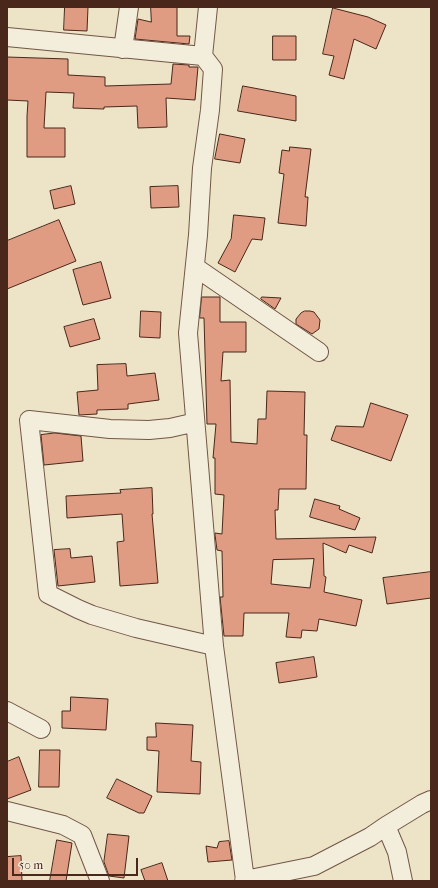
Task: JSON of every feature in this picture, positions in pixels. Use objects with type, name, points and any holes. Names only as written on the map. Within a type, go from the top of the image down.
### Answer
[{"type":"street","points":[[123,49],[129,7]]},
{"type":"street","points":[[208,7],[203,56],[213,69],[210,110],[202,168],[195,267],[188,333],[214,646],[245,881],[314,866],[370,837],[422,804],[431,800]]},
{"type":"street","points":[[7,37],[203,56]]},
{"type":"street","points":[[195,267],[319,352]]},
{"type":"street","points":[[192,423],[170,428],[149,430],[110,429],[29,420],[48,594],[78,610],[92,615],[136,628],[214,646]]},
{"type":"street","points":[[7,711],[41,729]]},
{"type":"street","points":[[7,811],[63,825],[82,835],[100,881]]},
{"type":"street","points":[[386,826],[397,852],[403,881]]},
{"type":"building","points":[[65,7],[88,7],[87,31],[64,30]]},
{"type":"building","points":[[151,7],[177,7],[177,36],[190,36],[189,44],[135,39],[138,19],[151,22]]},
{"type":"building","points":[[333,8],[368,17],[386,25],[376,49],[354,39],[344,79],[329,75],[334,56],[323,54]]},
{"type":"building","points":[[273,36],[296,36],[296,60],[273,60]]},
{"type":"building","points":[[7,57],[68,59],[68,75],[105,77],[105,86],[171,84],[173,64],[198,67],[195,100],[166,98],[167,127],[138,128],[137,106],[104,107],[104,109],[73,108],[74,93],[46,92],[44,128],[65,128],[65,157],[27,157],[28,101],[7,100]]},
{"type":"building","points":[[243,86],[296,96],[296,121],[238,111]]},
{"type":"building","points":[[220,134],[245,139],[240,163],[215,159]]},
{"type":"building","points":[[290,147],[311,149],[305,197],[308,197],[306,226],[278,223],[284,174],[279,173],[282,150],[289,151]]},
{"type":"building","points":[[71,186],[75,204],[54,209],[50,191]]},
{"type":"building","points":[[178,186],[179,207],[151,208],[150,187]]},
{"type":"building","points":[[234,215],[265,218],[262,240],[252,239],[235,272],[218,263],[231,239]]},
{"type":"building","points":[[59,220],[76,261],[7,289],[7,241]]},
{"type":"building","points":[[101,262],[111,298],[83,305],[73,270]]},
{"type":"building","points":[[202,297],[220,297],[220,322],[246,322],[246,352],[223,352],[221,381],[230,380],[231,442],[257,444],[258,419],[266,419],[267,391],[305,392],[304,435],[307,435],[306,489],[279,489],[278,510],[275,510],[276,539],[376,537],[372,553],[349,545],[346,553],[323,543],[324,576],[326,577],[324,592],[362,600],[356,626],[319,619],[317,631],[302,630],[301,638],[286,637],[289,613],[244,613],[243,636],[224,636],[220,597],[223,597],[222,551],[217,550],[215,533],[222,534],[224,495],[215,494],[215,458],[213,458],[216,424],[207,424],[204,318],[200,318]],"holes":[[[314,559],[310,588],[271,584],[273,560]]]},
{"type":"building","points":[[262,297],[281,298],[275,309],[261,299]]},
{"type":"building","points":[[141,311],[161,312],[160,338],[140,337]]},
{"type":"building","points":[[305,311],[314,312],[320,320],[319,329],[312,334],[296,324],[296,319]]},
{"type":"building","points":[[94,319],[100,339],[70,347],[64,327]]},
{"type":"building","points":[[126,364],[127,376],[155,373],[159,400],[128,404],[128,409],[97,410],[97,414],[79,415],[77,392],[98,390],[97,365]]},
{"type":"building","points":[[371,403],[408,415],[391,461],[331,440],[336,426],[363,427]]},
{"type":"building","points":[[55,433],[81,436],[83,461],[44,465],[41,435]]},
{"type":"building","points":[[152,488],[152,514],[158,583],[120,586],[117,542],[124,541],[122,514],[67,518],[66,496],[121,493],[120,490]]},
{"type":"building","points":[[315,499],[340,506],[339,509],[360,518],[355,530],[310,517]]},
{"type":"building","points":[[70,549],[71,558],[92,556],[95,582],[58,586],[54,550]]},
{"type":"building","points":[[431,572],[431,598],[387,604],[383,578]]},
{"type":"building","points":[[314,657],[317,677],[279,683],[276,663]]},
{"type":"building","points":[[71,697],[108,699],[106,730],[62,728],[62,711],[70,711]]},
{"type":"building","points":[[156,723],[193,725],[191,761],[201,762],[200,794],[157,792],[159,751],[147,750],[147,737],[156,737]]},
{"type":"building","points":[[40,750],[60,750],[59,787],[39,787]]},
{"type":"building","points":[[19,757],[31,790],[7,799],[7,762]]},
{"type":"building","points":[[117,779],[152,796],[144,813],[139,813],[107,798]]},
{"type":"building","points":[[108,834],[129,836],[124,878],[109,876],[104,862]]},
{"type":"building","points":[[57,840],[72,843],[66,881],[50,881]]},
{"type":"building","points":[[229,841],[232,860],[208,862],[206,846],[217,848],[219,842]]},
{"type":"building","points":[[21,856],[22,881],[7,881],[7,857]]},
{"type":"building","points":[[162,863],[168,881],[145,881],[141,870]]}]
